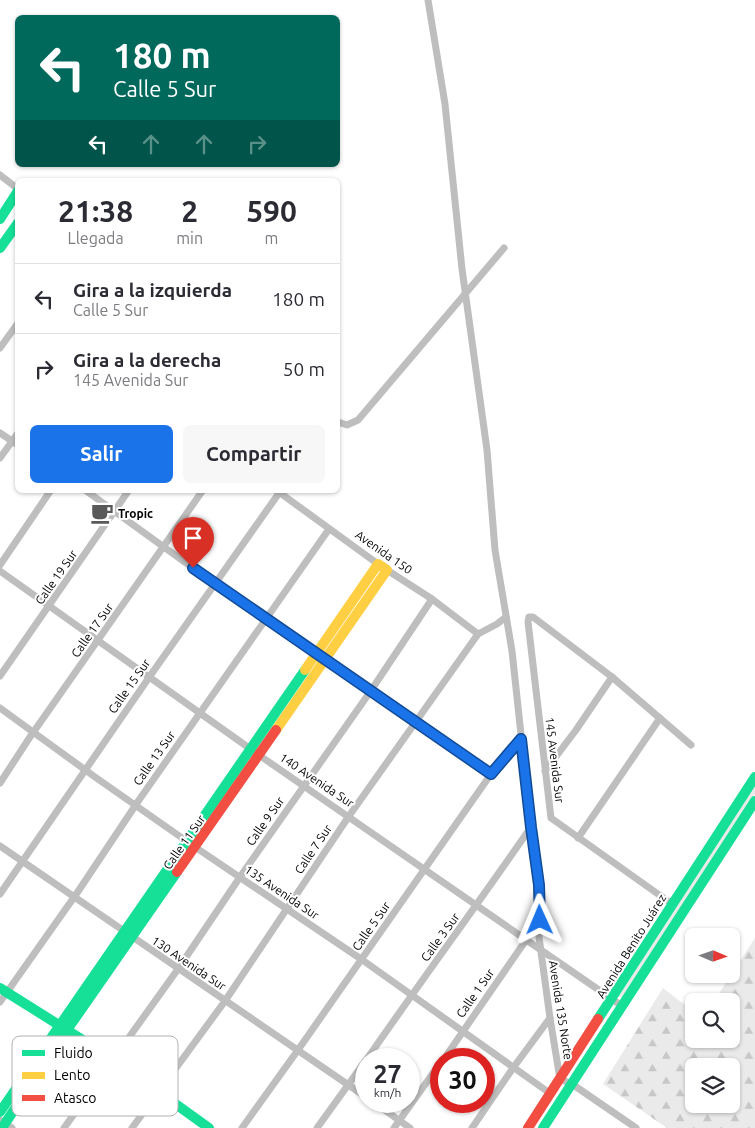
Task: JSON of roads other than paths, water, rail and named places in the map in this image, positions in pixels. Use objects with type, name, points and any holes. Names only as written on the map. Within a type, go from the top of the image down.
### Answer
[{"type":"street","name":"Avenida 135 Norte","points":[[428,0],[445,104],[466,295],[487,450],[495,550],[512,651],[539,885],[539,937],[560,1079]]},
{"type":"street","points":[[0,175],[15,188]]},
{"type":"street","points":[[0,219],[15,195]]},
{"type":"street","points":[[0,248],[15,227]]},
{"type":"street","points":[[340,423],[347,425],[358,420],[504,248]]},
{"type":"street","points":[[0,348],[15,327]]},
{"type":"street","points":[[0,433],[15,443],[0,458]]},
{"type":"street","points":[[0,565],[49,493]]},
{"type":"street","points":[[89,493],[215,584],[491,774]]},
{"type":"street","name":"Calle 19 Sur","points":[[0,676],[127,493]]},
{"type":"street","name":"Calle 17 Sur","points":[[0,782],[201,493]]},
{"type":"street","name":"Calle 15 Sur","points":[[0,894],[84,770],[215,584],[276,493]]},
{"type":"street","name":"Avenida 150","points":[[280,493],[382,567],[432,599],[478,634]]},
{"type":"street","name":"Calle 13 Sur","points":[[0,1002],[3,990],[74,897],[135,805],[329,529]]},
{"type":"street","name":"Calle 11 Sur","points":[[56,1036],[129,935],[382,567]]},
{"type":"street","name":"140 Avenida Sur","points":[[0,571],[303,786],[622,1006]]},
{"type":"street","name":"Calle 9 Sur","points":[[129,1036],[178,969],[303,786],[370,692],[432,599]]},
{"type":"street","name":"Calle 7 Sur","points":[[178,1065],[225,1001],[349,816],[478,634],[506,617]]},
{"type":"street","name":"145 Avenida Sur","points":[[612,677],[534,617],[529,617],[528,622],[551,818],[672,904]]},
{"type":"street","points":[[545,771],[612,677],[691,745]]},
{"type":"street","name":"135 Avenida Sur","points":[[0,708],[191,845],[362,960],[551,1094]]},
{"type":"street","points":[[578,838],[660,718]]},
{"type":"street","name":"Calle 5 Sur","points":[[242,1128],[491,774],[521,739]]},
{"type":"street","name":"Avenida Benito Juárez","points":[[528,1128],[755,777]]},
{"type":"street","name":"Avenida Benito Juárez","points":[[543,1128],[755,801]]},
{"type":"street","name":"Calle 3 Sur","points":[[375,1048],[531,827]]},
{"type":"street","name":"130 Avenida Sur","points":[[0,846],[355,1090]]},
{"type":"street","name":"Calle 1 Sur","points":[[451,1048],[526,940]]},
{"type":"street","points":[[3,990],[77,1036]]},
{"type":"street","points":[[472,1128],[550,1018]]},
{"type":"street","name":"Calle 11 Sur","points":[[58,1036],[63,1027]]},
{"type":"street","name":"Calle 3 Sur","points":[[318,1128],[355,1077]]},
{"type":"street","points":[[394,1128],[430,1078]]},
{"type":"street","points":[[560,1079],[572,1084],[631,1126]]},
{"type":"street","name":"Calle 11 Sur","points":[[0,1112],[12,1096]]},
{"type":"street","points":[[178,1106],[209,1128]]},
{"type":"street","name":"Calle 11 Sur","points":[[5,1125],[12,1113]]},
{"type":"street","points":[[390,1113],[410,1128]]},
{"type":"street","name":"Calle 9 Sur","points":[[64,1128],[72,1116]]},
{"type":"street","name":"Calle 7 Sur","points":[[132,1128],[141,1116]]},
{"type":"place","name":"Tropic","points":[[102,513]]}]
